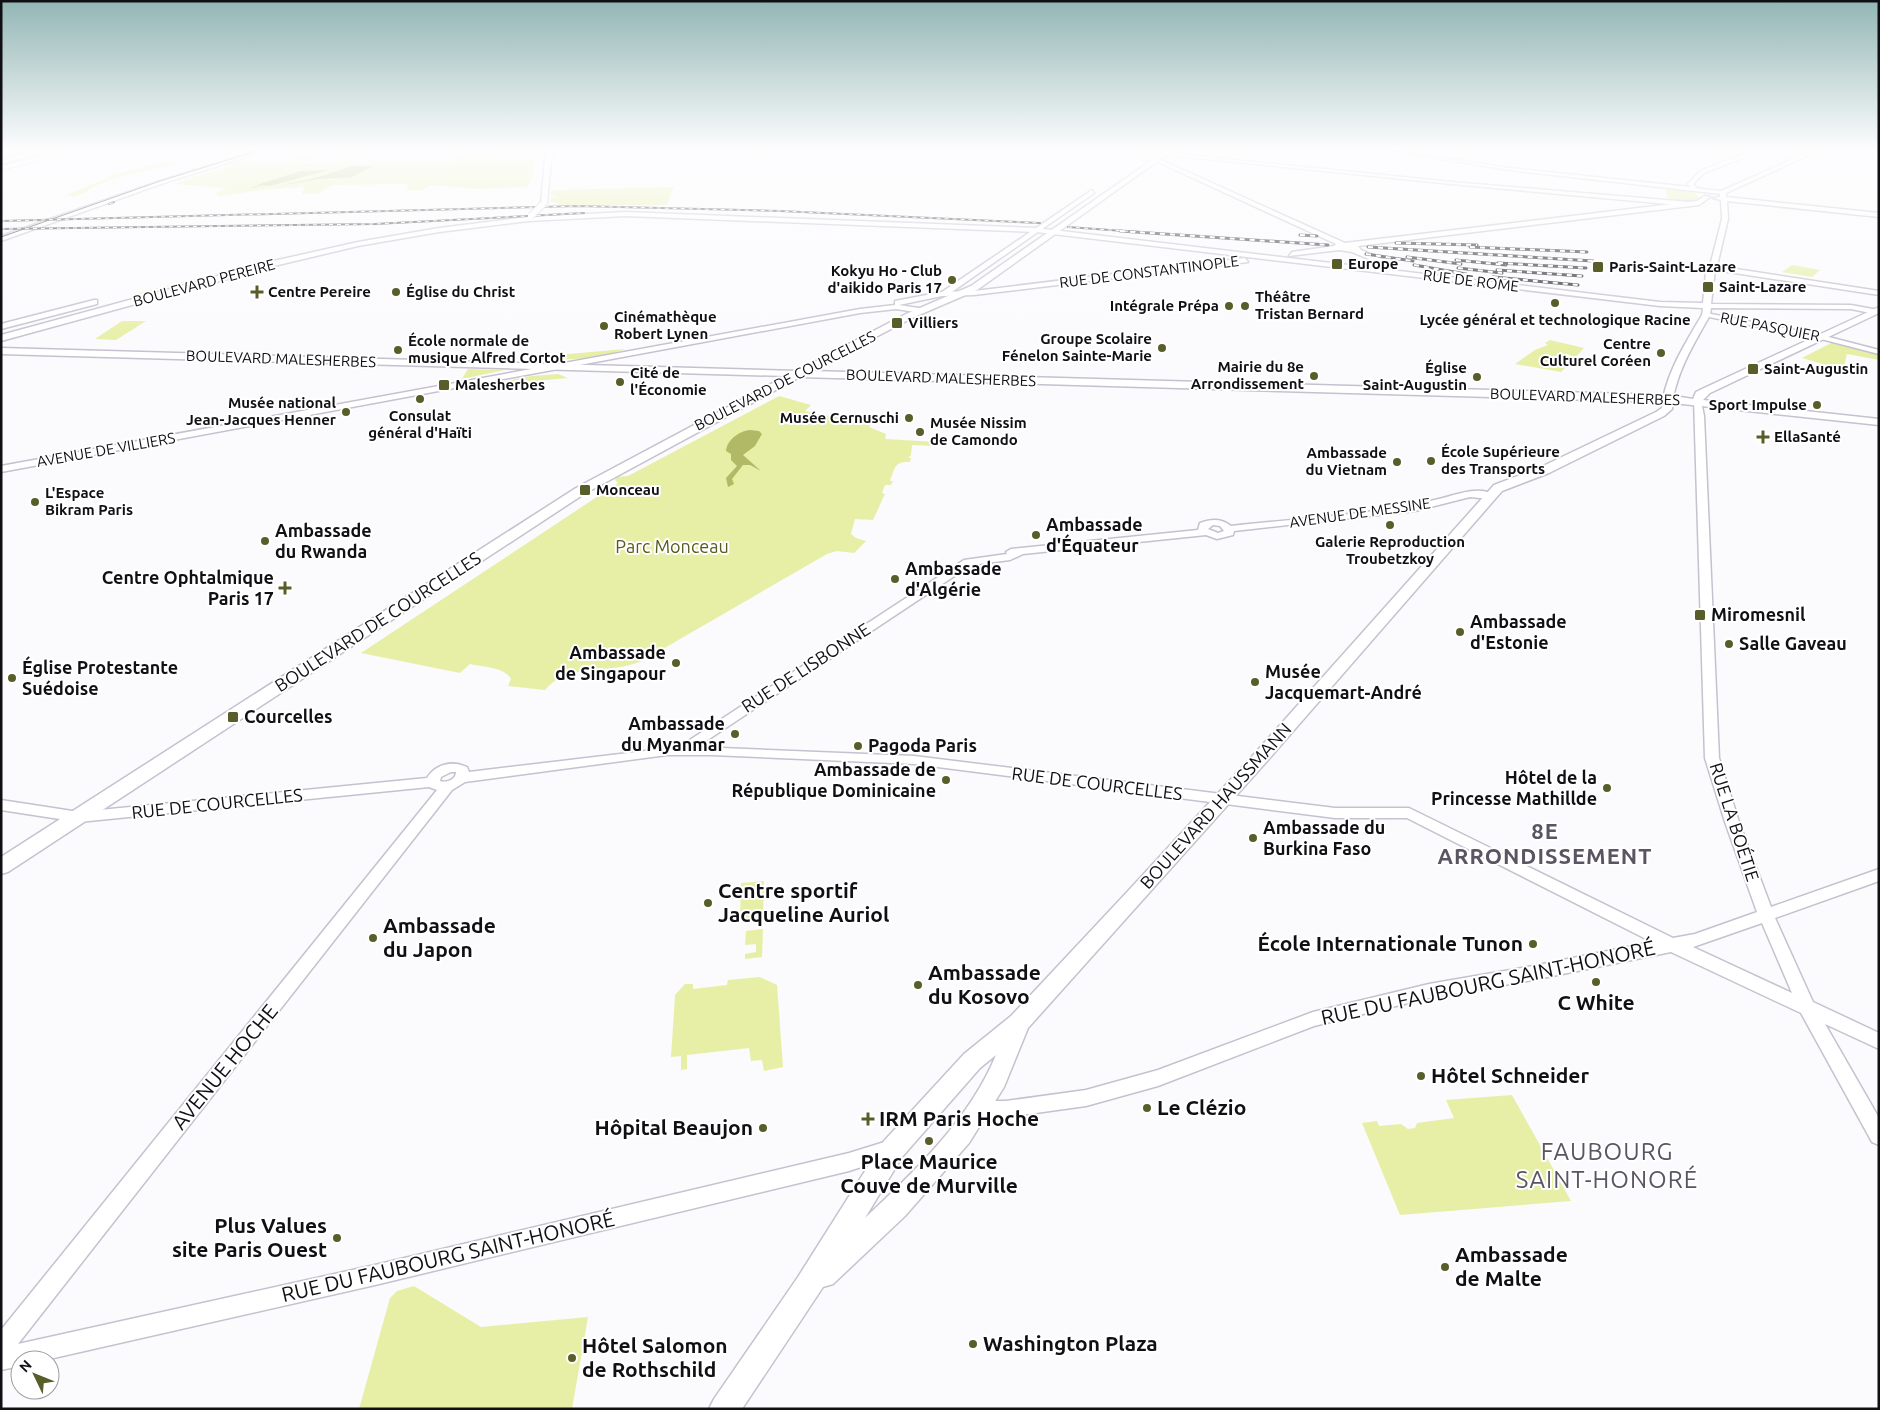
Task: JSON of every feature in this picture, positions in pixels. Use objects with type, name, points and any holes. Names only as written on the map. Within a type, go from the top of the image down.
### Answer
[{"type":"main road","points":[[2,236],[53,217]]},
{"type":"main road","points":[[2,236],[60,217]]},
{"type":"main road","name":"RUE DE ROME","points":[[530,218],[555,217]]},
{"type":"main road","name":"RUE DE ROME","points":[[741,217],[1036,230],[1660,304]]},
{"type":"main road","name":"BOULEVARD DE COURCELLES","points":[[919,311],[1055,217]]},
{"type":"main road","name":"BOULEVARD DE COURCELLES","points":[[1,867],[580,491],[580,483],[603,468],[622,458],[654,450],[919,311],[974,288],[1077,217]]},
{"type":"main road","points":[[1279,217],[1340,246],[1354,248],[1592,217]]},
{"type":"main road","points":[[1668,398],[1672,380],[1681,359],[1707,310],[1712,267],[1725,217]]},
{"type":"main road","name":"BOULEVARD PEREIRE","points":[[1,338],[254,269],[358,244],[440,230],[530,218]]},
{"type":"main road","name":"BOULEVARD PEREIRE","points":[[202,274],[321,245],[358,244]]},
{"type":"main road","name":"RUE DE CONSTANTINOPLE","points":[[942,294],[960,294],[1269,257],[1340,246]]},
{"type":"main road","points":[[1354,248],[1405,273]]},
{"type":"main road","points":[[1712,267],[1879,292]]},
{"type":"main road","name":"AVENUE DE VILLIERS","points":[[1,469],[904,304],[942,294]]},
{"type":"main road","points":[[1,326],[103,300]]},
{"type":"main road","name":"AVENUE DE VILLIERS","points":[[904,304],[919,311]]},
{"type":"main road","name":"RUE PASQUIER","points":[[1660,304],[1707,310]]},
{"type":"main road","points":[[1707,310],[1851,307],[1877,311]]},
{"type":"main road","points":[[1697,401],[1700,394],[1877,311]]},
{"type":"main road","name":"BOULEVARD MALESHERBES","points":[[1,351],[1668,398],[1879,422]]},
{"type":"main road","name":"BOULEVARD HAUSSMANN","points":[[808,1287],[887,1159],[972,1061],[1019,1023],[1222,799],[1494,492],[1545,470],[1660,414],[1667,409],[1668,398]]},
{"type":"main road","name":"BOULEVARD HAUSSMANN","points":[[808,1287],[926,1179],[979,1109],[997,1078],[1019,1023]]},
{"type":"main road","points":[[724,1409],[808,1287]]},
{"type":"street","name":"RUE PASQUIER","points":[[1707,310],[1879,352]]},
{"type":"street","name":"RUE LA BOÉTIE","points":[[1697,401],[1700,419],[1712,758],[1732,822],[1766,915],[1806,1006],[1879,1136]]},
{"type":"street","name":"AVENUE DE MESSINE","points":[[972,559],[1010,557],[1018,553],[1205,532],[1221,536],[1229,533],[1229,529],[1415,508],[1470,494],[1494,492]]},
{"type":"street","name":"RUE DE LISBONNE","points":[[683,750],[929,587],[950,569],[972,559]]},
{"type":"street","name":"RUE DE COURCELLES","points":[[1,805],[79,817],[448,782],[683,750],[892,759],[1335,813],[1404,811],[1674,945],[1879,1041]]},
{"type":"street","name":"AVENUE HOCHE","points":[[1,1348],[448,782]]},
{"type":"street","name":"RUE DU FAUBOURG SAINT-HONORÉ","points":[[979,1109],[1006,1109],[1086,1098],[1158,1078],[1313,1019],[1429,991],[1696,940],[1879,875]]},
{"type":"street","name":"RUE DU FAUBOURG SAINT-HONORÉ","points":[[1,1359],[421,1264],[849,1162],[887,1159]]},
{"type":"green space","points":[[322,246],[135,295],[131,295]]},
{"type":"green space","points":[[1792,265],[1820,270],[1812,277],[1782,272]]},
{"type":"green space","points":[[122,321],[146,321],[116,340],[95,339]]},
{"type":"green space","points":[[1550,340],[1584,348],[1572,361],[1569,360],[1572,356],[1567,354],[1564,359],[1570,363],[1561,372],[1515,364],[1535,350],[1548,345],[1545,343]]},
{"type":"green space","points":[[1833,342],[1879,354],[1879,360],[1847,354],[1843,370],[1802,358]]},
{"type":"green space","points":[[625,349],[608,354],[574,359],[546,356]]},
{"type":"green space","points":[[468,369],[505,370],[462,379]]},
{"type":"green space","points":[[558,374],[568,378],[482,386],[531,376]]},
{"type":"green space","name":"Parc Monceau","points":[[779,396],[811,405],[805,411],[813,413],[870,421],[874,419],[869,427],[886,434],[885,439],[937,442],[936,446],[912,445],[911,455],[908,458],[911,458],[910,462],[901,463],[896,466],[890,481],[893,481],[891,485],[885,485],[882,493],[885,494],[873,520],[855,519],[851,534],[856,538],[866,541],[854,553],[837,551],[827,554],[642,661],[617,668],[577,672],[554,681],[545,690],[508,686],[511,679],[508,675],[487,667],[470,664],[460,673],[361,653],[618,483],[615,480],[617,477],[628,476]]},
{"type":"green space","points":[[764,881],[763,916],[740,919],[741,883]]},
{"type":"green space","points":[[763,929],[762,957],[745,959],[745,954],[756,952],[756,944],[745,945],[746,931]]},
{"type":"green space","points":[[760,977],[777,985],[783,1067],[764,1071],[762,1060],[751,1061],[749,1048],[687,1055],[687,1069],[681,1070],[681,1056],[671,1057],[675,995],[685,984],[693,984],[693,989],[727,985],[728,980]]},
{"type":"green space","points":[[1512,1095],[1571,1201],[1400,1215],[1362,1123],[1377,1121],[1379,1126],[1401,1124],[1408,1129],[1415,1128],[1417,1123],[1454,1118],[1446,1100]]},
{"type":"green space","points":[[414,1286],[481,1327],[588,1317],[572,1409],[359,1409],[390,1298],[397,1291]]},
{"type":"shaded area","points":[[750,430],[759,431],[762,434],[755,446],[743,455],[761,471],[750,465],[743,465],[732,479],[734,484],[728,487],[726,478],[737,466],[731,460],[731,454],[726,451],[727,447],[734,437]]},
{"type":"tram line","points":[[1,237],[58,217]]},
{"type":"railway","points":[[1,221],[163,217]]},
{"type":"railway","points":[[1,229],[375,224],[512,217]]},
{"type":"railway","points":[[906,217],[1040,223]]},
{"type":"railway","points":[[1068,227],[1138,232]]},
{"type":"railway","points":[[1120,231],[1328,245]]},
{"type":"railway","points":[[1300,235],[1317,236]]},
{"type":"railway","points":[[1396,243],[1477,245]]},
{"type":"railway","points":[[1368,247],[1593,261]]},
{"type":"railway","points":[[1470,247],[1587,252]]},
{"type":"railway","points":[[1366,254],[1413,261]]},
{"type":"railway","points":[[1407,257],[1461,264]]},
{"type":"railway","points":[[1456,260],[1506,265]]},
{"type":"railway","points":[[1498,263],[1586,268]]},
{"type":"railway","points":[[1414,265],[1466,274]]},
{"type":"railway","points":[[1458,268],[1502,273]]},
{"type":"railway","points":[[1497,270],[1582,276]]},
{"type":"railway","points":[[1493,277],[1578,285]]},
{"type":"place","name":"Europe","points":[[1337,264]]},
{"type":"place","name":"Paris-Saint-Lazare","points":[[1598,267]]},
{"type":"place","name":"Kokyu Ho - Club d'aikido Paris 17","points":[[952,280]]},
{"type":"place","name":"Saint-Lazare","points":[[1708,287]]},
{"type":"place","name":"Centre Pereire","points":[[257,292]]},
{"type":"place","name":"Église du Christ","points":[[396,292]]},
{"type":"place","name":"Lycée général et technologique Racine","points":[[1555,303]]},
{"type":"place","name":"Intégrale Prépa","points":[[1229,306]]},
{"type":"place","name":"Théâtre Tristan Bernard","points":[[1245,306]]},
{"type":"place","name":"Villiers","points":[[897,323]]},
{"type":"place","name":"Cinémathèque Robert Lynen","points":[[604,326]]},
{"type":"place","name":"Groupe Scolaire Fénelon Sainte-Marie","points":[[1162,348]]},
{"type":"place","name":"École normale de musique Alfred Cortot","points":[[398,350]]},
{"type":"place","name":"Centre Culturel Coréen","points":[[1661,353]]},
{"type":"place","name":"Saint-Augustin","points":[[1753,369]]},
{"type":"place","name":"Mairie du 8e Arrondissement","points":[[1314,376]]},
{"type":"place","name":"Église Saint-Augustin","points":[[1477,377]]},
{"type":"place","name":"Cité de l'Économie","points":[[620,382]]},
{"type":"place","name":"Malesherbes","points":[[444,385]]},
{"type":"place","name":"Consulat général d'Haïti","points":[[420,399]]},
{"type":"place","name":"Sport Impulse","points":[[1817,405]]},
{"type":"place","name":"Musée national Jean-Jacques Henner","points":[[346,412]]},
{"type":"place","name":"Musée Cernuschi","points":[[909,418]]},
{"type":"place","name":"Musée Nissim de Camondo","points":[[920,432]]},
{"type":"place","name":"EllaSanté","points":[[1763,437]]},
{"type":"place","name":"École Supérieure des Transports","points":[[1431,461]]},
{"type":"place","name":"Ambassade du Vietnam","points":[[1397,462]]},
{"type":"place","name":"Monceau","points":[[585,490]]},
{"type":"place","name":"L'Espace Bikram Paris","points":[[35,502]]},
{"type":"place","name":"Galerie Reproduction Troubetzkoy","points":[[1390,525]]},
{"type":"place","name":"Ambassade d'Équateur","points":[[1036,535]]},
{"type":"place","name":"Ambassade du Rwanda","points":[[265,541]]},
{"type":"place","name":"Ambassade d'Algérie","points":[[895,579]]},
{"type":"place","name":"Centre Ophtalmique Paris 17","points":[[285,588]]},
{"type":"place","name":"Miromesnil","points":[[1700,615]]},
{"type":"place","name":"Ambassade d'Estonie","points":[[1460,632]]},
{"type":"place","name":"Salle Gaveau","points":[[1729,644]]},
{"type":"place","name":"Ambassade de Singapour","points":[[676,663]]},
{"type":"place","name":"Église Protestante Suédoise","points":[[12,678]]},
{"type":"place","name":"Musée Jacquemart-André","points":[[1255,682]]},
{"type":"place","name":"Courcelles","points":[[233,717]]},
{"type":"place","name":"Ambassade du Myanmar","points":[[735,734]]},
{"type":"place","name":"Pagoda Paris","points":[[858,746]]},
{"type":"place","name":"Ambassade de République Dominicaine","points":[[946,780]]},
{"type":"place","name":"Hôtel de la Princesse Mathillde","points":[[1607,788]]},
{"type":"place","name":"Ambassade du Burkina Faso","points":[[1253,838]]},
{"type":"place","name":"Centre sportif Jacqueline Auriol","points":[[708,903]]},
{"type":"place","name":"Ambassade du Japon","points":[[373,938]]},
{"type":"place","name":"École Internationale Tunon","points":[[1533,944]]},
{"type":"place","name":"C White","points":[[1596,982]]},
{"type":"place","name":"Ambassade du Kosovo","points":[[918,985]]},
{"type":"place","name":"Hôtel Schneider","points":[[1421,1076]]},
{"type":"place","name":"Le Clézio","points":[[1147,1108]]},
{"type":"place","name":"IRM Paris Hoche","points":[[868,1119]]},
{"type":"place","name":"Hôpital Beaujon","points":[[763,1128]]},
{"type":"place","name":"Place Maurice Couve de Murville","points":[[929,1141]]},
{"type":"place","name":"Plus Values site Paris Ouest","points":[[337,1238]]},
{"type":"place","name":"Ambassade de Malte","points":[[1445,1267]]},
{"type":"place","name":"Washington Plaza","points":[[973,1344]]},
{"type":"place","name":"Hôtel Salomon de Rothschild","points":[[572,1358]]},
{"type":"district","name":"8E ARRONDISSEMENT","points":[[1545,844]]},
{"type":"district","name":"FAUBOURG SAINT-HONORÉ","points":[[1607,1166]]}]
